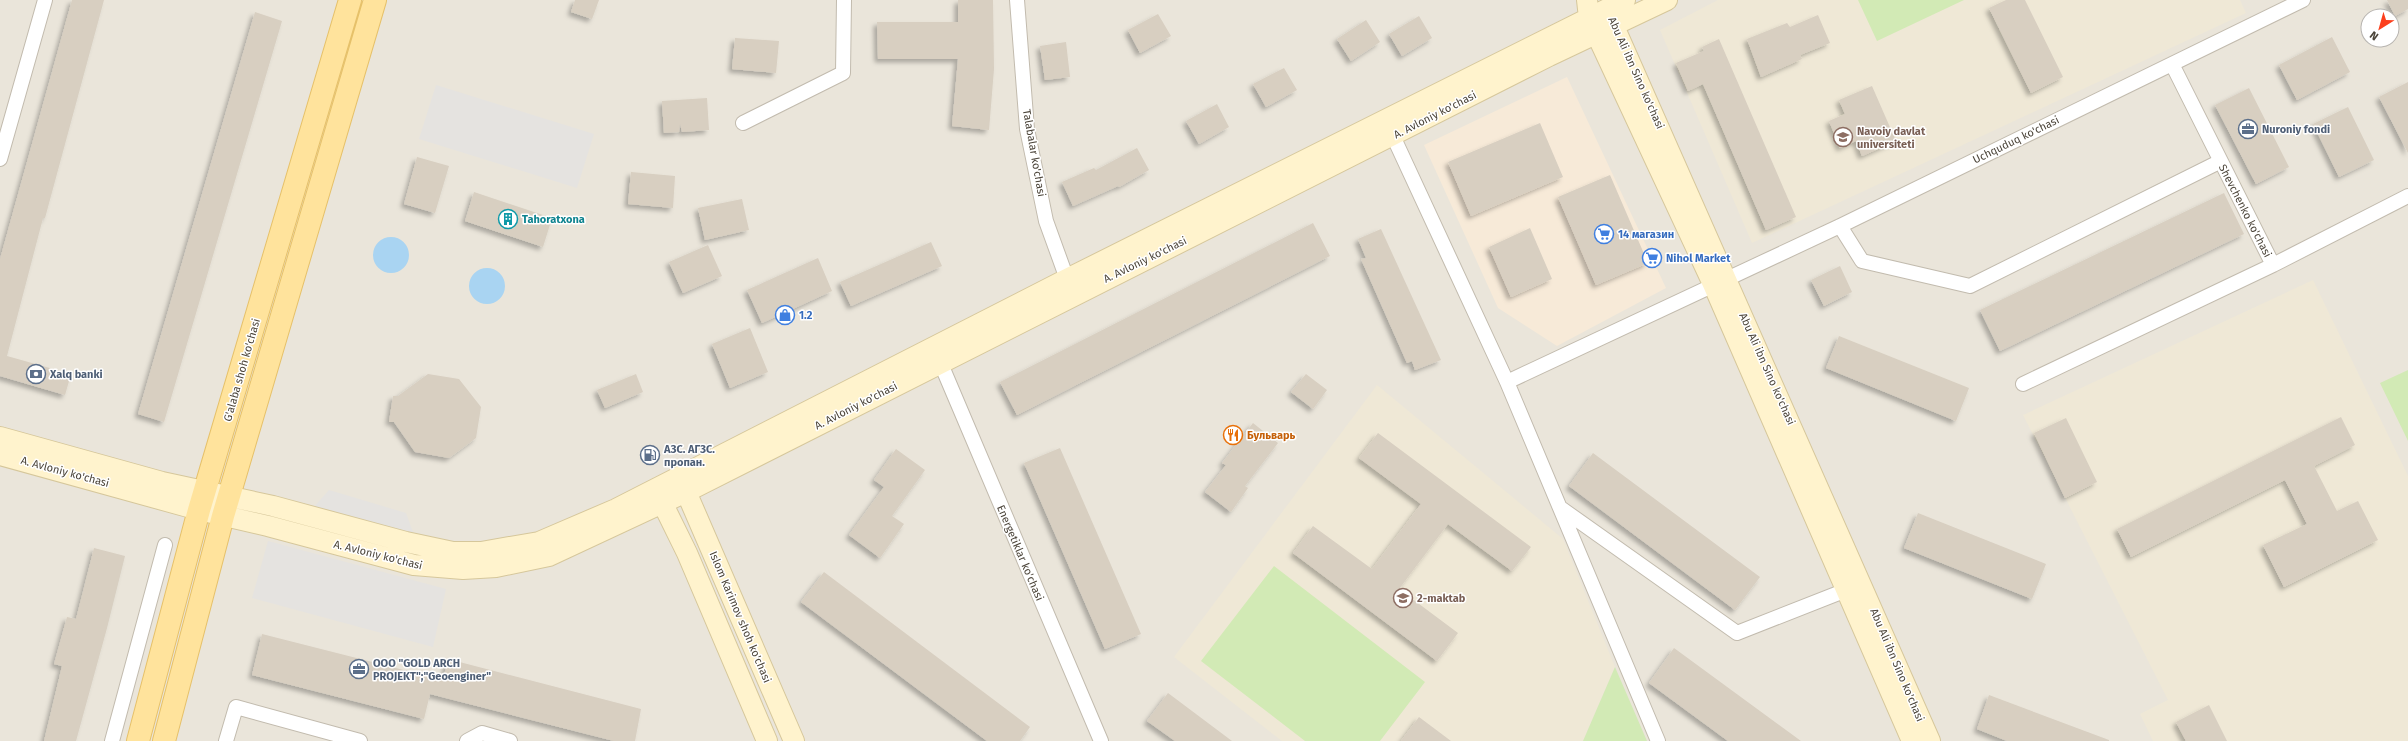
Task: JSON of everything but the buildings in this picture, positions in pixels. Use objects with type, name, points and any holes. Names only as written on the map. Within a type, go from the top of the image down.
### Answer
[{"type":"main road","name":"G'alaba shoh ko'chasi","points":[[138,741],[202,501],[350,0]]},
{"type":"main road","name":"G'alaba shoh ko'chasi","points":[[164,741],[226,506],[375,0]]},
{"type":"main road","points":[[1578,0],[1565,40],[1591,53],[1621,62],[1635,32],[1659,4]]},
{"type":"main road","name":"A. Avloniy ko'chasi","points":[[682,484],[941,364],[1086,289],[1393,136],[1565,40],[1599,15],[1625,0]]},
{"type":"main road","name":"A. Avloniy ko'chasi","points":[[1599,15],[1659,4]]},
{"type":"main road","name":"Abu Ali ibn Sino ko'chasi","points":[[1599,15],[1720,281],[1854,587],[1930,741]]},
{"type":"main road","name":"A. Avloniy ko'chasi","points":[[0,455],[226,506],[414,565],[463,569],[496,567],[549,556],[1067,279],[1565,40]]},
{"type":"main road","name":"A. Avloniy ko'chasi","points":[[0,437],[162,482],[202,501]]},
{"type":"main road","name":"Islom Karimov shoh ko'chasi","points":[[682,484],[794,741]]},
{"type":"main road","points":[[659,496],[687,554],[766,741]]},
{"type":"main road","name":"Abu Ali ibn Sino ko'chasi","points":[[1854,587],[1912,741]]},
{"type":"street","points":[[0,159],[44,0]]},
{"type":"street","points":[[743,123],[843,73],[844,0]]},
{"type":"street","name":"Talabalar ko'chasi","points":[[1017,0],[1027,129],[1046,221],[1067,279]]},
{"type":"street","name":"Uchquduq ko'chasi","points":[[1507,382],[1840,226],[2303,0]]},
{"type":"street","name":"Shevchenko ko'chasi","points":[[2172,64],[2219,162],[2273,265],[2408,196]]},
{"type":"street","points":[[1393,136],[1507,382],[1562,509],[1658,741]]},
{"type":"street","points":[[1840,226],[1862,261],[1970,286],[2219,162]]},
{"type":"street","points":[[2023,384],[2273,265]]},
{"type":"street","name":"Energetiklar ko'chasi","points":[[941,364],[1101,741]]},
{"type":"street","points":[[1562,509],[1737,633],[1854,587]]},
{"type":"street","points":[[112,741],[165,545]]},
{"type":"street","points":[[137,647],[163,646]]},
{"type":"street","points":[[226,741],[236,707],[360,741]]},
{"type":"street","points":[[467,741],[482,733],[510,741]]},
{"type":"shaded area","points":[[0,0],[2408,0],[2408,741],[153,741],[156,730],[152,741],[0,741]]},
{"type":"shaded area","name":"Navoiy davlat universiteti","points":[[1718,0],[2240,0],[2246,13],[1752,243],[1660,30]]},
{"type":"shaded area","points":[[1567,77],[1666,288],[1557,346],[1498,308],[1424,145]]},
{"type":"shaded area","points":[[436,85],[594,134],[577,188],[419,139]]},
{"type":"shaded area","points":[[2313,280],[2408,476],[2408,741],[2153,741],[2140,714],[2168,700],[2023,415]]},
{"type":"shaded area","name":"2-maktab","points":[[1377,385],[1563,539],[1615,667],[1583,741],[1282,741],[1174,657]]},
{"type":"shaded area","points":[[329,490],[406,513],[414,535],[313,508]]},
{"type":"shaded area","points":[[268,541],[446,589],[433,647],[252,598]]},
{"type":"green space","points":[[1858,0],[1964,0],[1877,41]]},
{"type":"green space","points":[[2408,370],[2408,441],[2380,383]]},
{"type":"green space","points":[[1274,566],[1425,682],[1380,741],[1305,741],[1201,661]]},
{"type":"green space","points":[[1615,667],[1647,741],[1583,741]]},
{"type":"water","points":[[391,237],[401,240],[406,245],[409,255],[406,265],[401,270],[391,273],[381,270],[376,265],[373,255],[376,245],[381,240]]},
{"type":"water","points":[[487,268],[497,271],[502,276],[505,286],[502,296],[497,301],[487,304],[477,301],[472,296],[469,286],[472,276],[477,271]]},
{"type":"place","name":"Nuroniy fondi","points":[[2248,129]]},
{"type":"place","name":"Navoiy davlat universiteti","points":[[1843,137]]},
{"type":"place","name":"Tahoratxona","points":[[508,219]]},
{"type":"place","name":"14 магазин","points":[[1604,234]]},
{"type":"place","name":"Nihol Market","points":[[1652,258]]},
{"type":"place","name":"1.2","points":[[785,315]]},
{"type":"place","name":"Xalq banki","points":[[36,374]]},
{"type":"place","name":"Бульварь","points":[[1233,435]]},
{"type":"place","name":"АЗС. АГЗС. пропан.","points":[[650,455]]},
{"type":"place","name":"2-maktab","points":[[1403,598]]},
{"type":"place","name":"ООО \"GOLD ARCH PROJEKT\";\"Geoenginer\"","points":[[359,669]]}]
